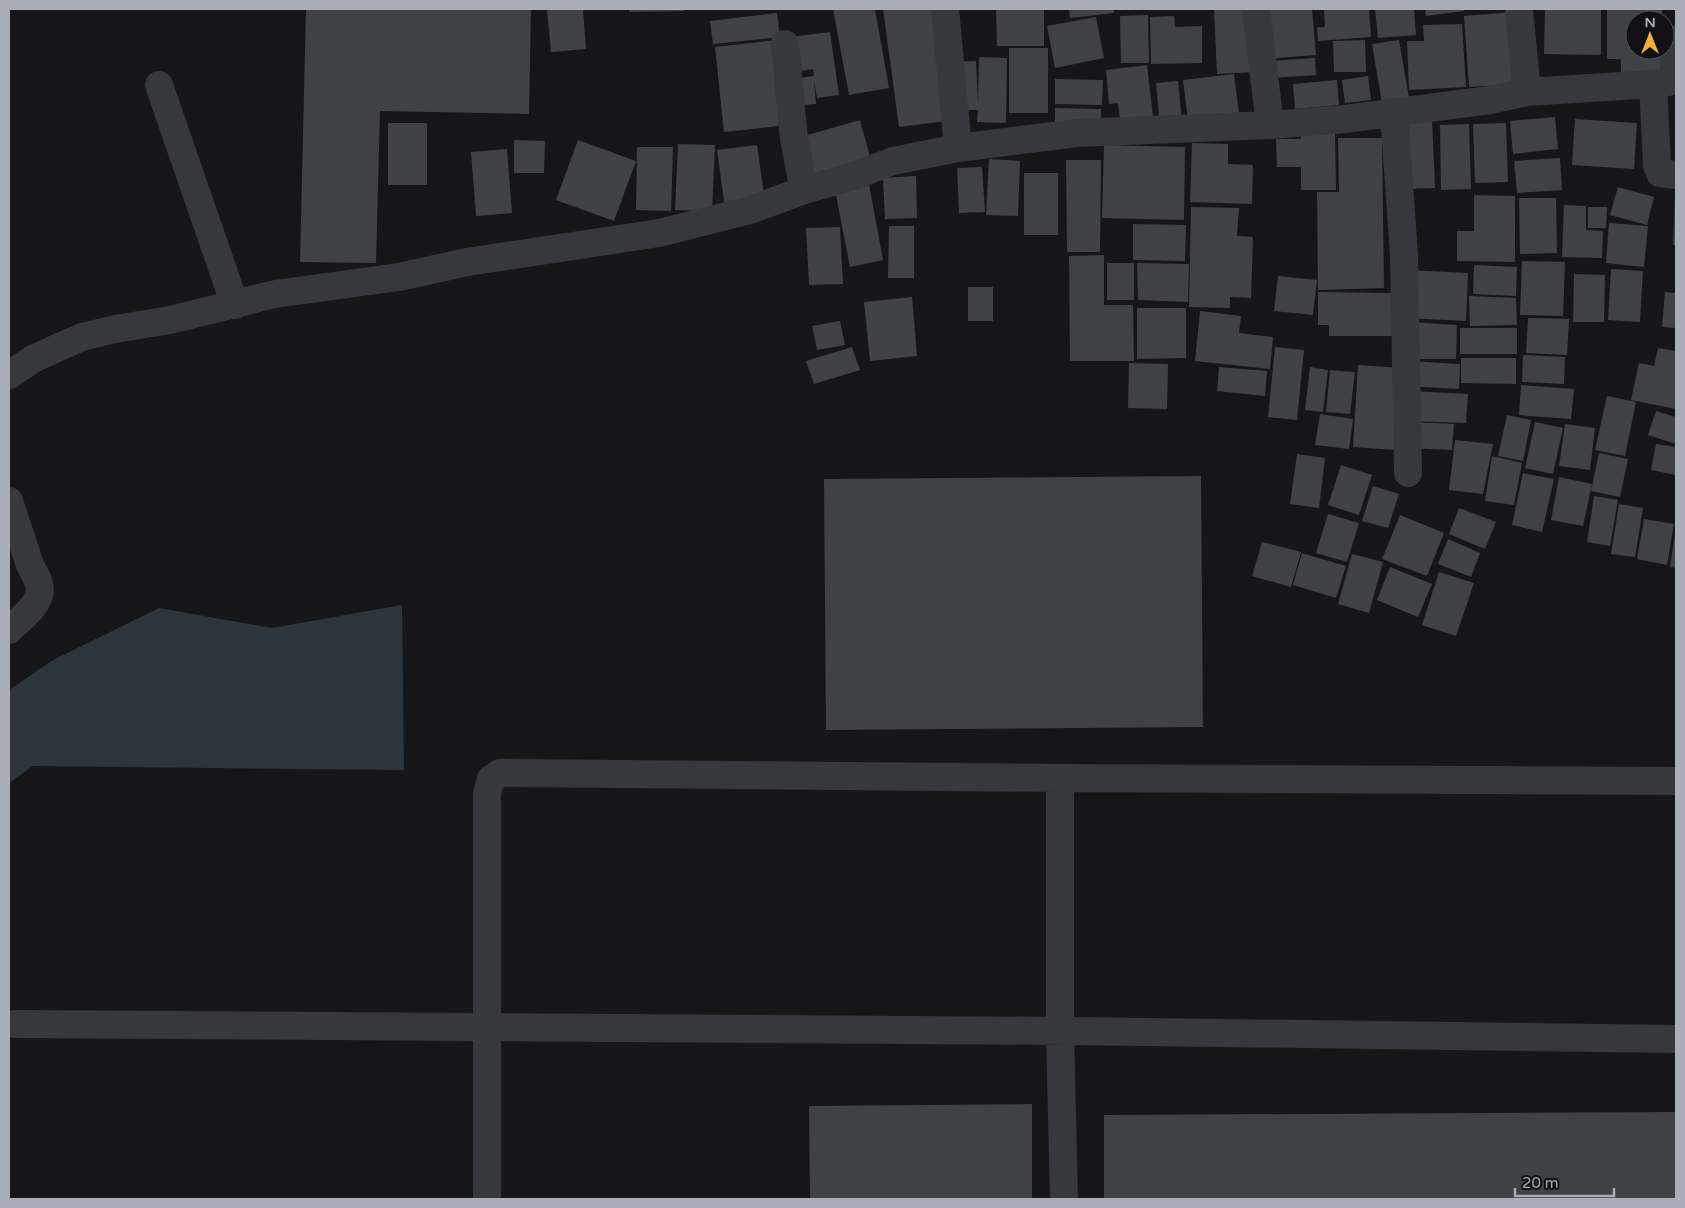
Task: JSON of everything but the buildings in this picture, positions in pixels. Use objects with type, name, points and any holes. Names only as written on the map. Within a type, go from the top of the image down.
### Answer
[{"type":"street","points":[[944,9],[958,148]]},
{"type":"street","points":[[1256,9],[1270,125]]},
{"type":"street","points":[[1520,9],[1527,92]]},
{"type":"street","points":[[9,375],[32,359],[82,337],[115,329],[170,320],[275,294],[399,277],[467,262],[659,233],[750,210],[804,190],[854,176],[893,161],[958,148],[1077,133],[1270,125],[1394,113],[1490,100],[1527,92],[1668,82],[1674,78],[1676,40]]},
{"type":"street","points":[[785,44],[794,140],[804,190]]},
{"type":"street","points":[[1653,84],[1657,165],[1660,173],[1676,175]]},
{"type":"street","points":[[159,85],[235,305]]},
{"type":"street","points":[[1394,113],[1404,254],[1408,473]]},
{"type":"street","points":[[9,501],[28,562],[38,582],[40,593],[36,602],[9,630]]},
{"type":"street","points":[[487,1199],[487,792],[491,779],[500,773],[1676,781]]},
{"type":"street","points":[[1060,778],[1060,1032],[1064,1199]]},
{"type":"street","points":[[15,1024],[1073,1031],[1676,1039]]},
{"type":"shaded area","points":[[402,605],[404,770],[33,766],[9,783],[9,690],[53,660],[159,608],[272,628]]}]
